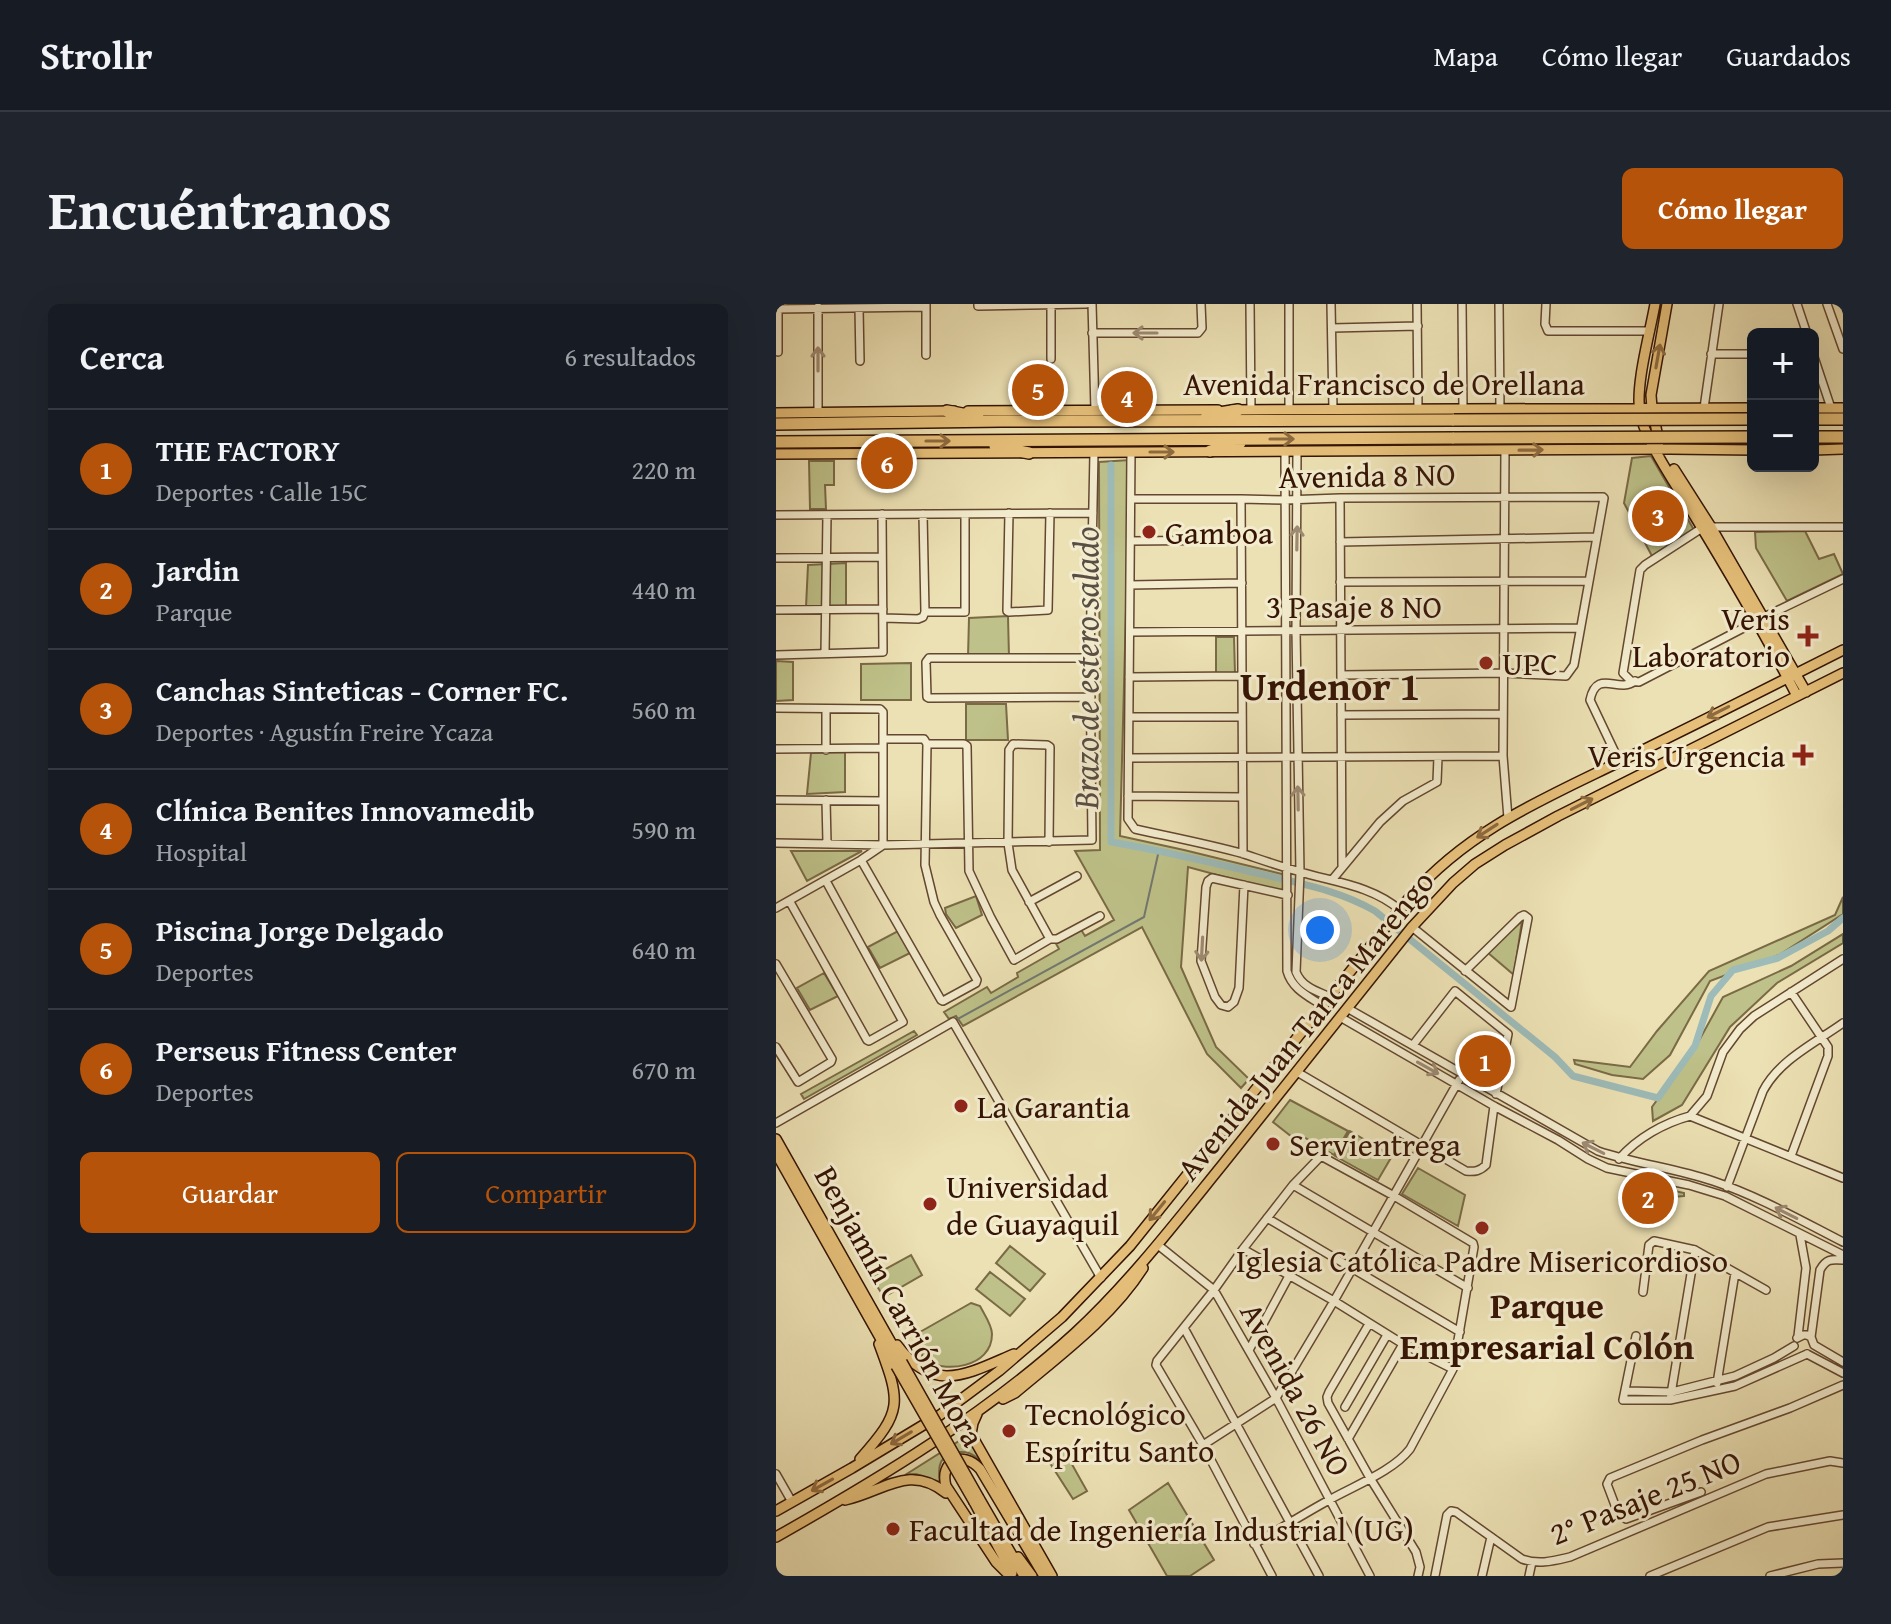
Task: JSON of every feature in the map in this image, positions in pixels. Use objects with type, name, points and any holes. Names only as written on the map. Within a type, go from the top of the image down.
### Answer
[{"type":"highway","points":[[1172,421],[1238,410]]},
{"type":"highway","points":[[947,411],[1002,421]]},
{"type":"highway","name":"Avenida Francisco de Orellana","points":[[776,424],[1747,419]]},
{"type":"highway","points":[[1819,419],[1843,419]]},
{"type":"highway","name":"Avenida Francisco de Orellana","points":[[776,442],[1747,437]]},
{"type":"highway","points":[[1819,437],[1843,437]]},
{"type":"highway","points":[[1210,451],[1256,439]]},
{"type":"highway","points":[[971,441],[1029,453]]},
{"type":"main road","points":[[1655,304],[1639,393],[1643,425],[1707,527],[1801,694]]},
{"type":"main road","points":[[1659,450],[1651,395],[1667,304]]},
{"type":"main road","points":[[1563,450],[1585,440],[1590,427],[1585,415],[1567,408]]},
{"type":"main road","points":[[1688,450],[1674,441],[1670,428],[1675,416],[1689,408]]},
{"type":"main road","name":"Avenida Francisco de Orellana","points":[[776,413],[1747,408]]},
{"type":"main road","points":[[1819,408],[1843,408]]},
{"type":"main road","points":[[1819,450],[1843,449]]},
{"type":"main road","name":"Avenida Francisco de Orellana","points":[[776,454],[1747,450]]},
{"type":"main road","name":"Avenida Juan Tanca Marengo","points":[[776,1511],[940,1415],[1026,1349],[1062,1317],[1130,1246],[1400,910],[1459,849],[1508,818],[1843,650]]},
{"type":"main road","name":"Avenida Juan Tanca Marengo","points":[[776,1537],[940,1439],[982,1410],[1076,1332],[1158,1245],[1410,929],[1475,864],[1533,829],[1843,673]]},
{"type":"main road","name":"Benjamín Carrión Mora","points":[[776,1139],[990,1524]]},
{"type":"main road","name":"Benjamín Carrión Mora","points":[[777,1155],[871,1313]]},
{"type":"main road","points":[[871,1313],[914,1363],[937,1376],[956,1376],[977,1370],[1026,1349]]},
{"type":"main road","points":[[852,1468],[883,1432],[894,1409],[893,1384],[871,1313]]},
{"type":"main road","points":[[982,1410],[973,1423],[971,1434],[1052,1576]]},
{"type":"main road","points":[[1012,1576],[992,1556],[952,1498],[944,1480],[946,1470],[954,1461],[969,1460],[980,1469],[1044,1576]]},
{"type":"main road","points":[[837,1502],[858,1498],[907,1479],[930,1482],[952,1498]]},
{"type":"main road","points":[[990,1524],[992,1556]]},
{"type":"main road","points":[[990,1524],[1012,1576]]},
{"type":"main road","points":[[990,1524],[1024,1576]]},
{"type":"main road","points":[[990,1524],[1032,1576]]},
{"type":"street","points":[[978,304],[1089,304],[1095,410]]},
{"type":"street","points":[[1092,333],[1198,333],[1202,328],[1201,304]]},
{"type":"street","points":[[1250,304],[1251,410]]},
{"type":"street","points":[[1289,304],[1289,409]]},
{"type":"street","points":[[1331,304],[1333,409]]},
{"type":"street","points":[[1417,304],[1418,409]]},
{"type":"street","points":[[1462,304],[1463,409]]},
{"type":"street","points":[[1499,304],[1500,409]]},
{"type":"street","points":[[1546,304],[1545,324],[1548,331],[1650,331]]},
{"type":"street","points":[[1704,408],[1719,304]]},
{"type":"street","points":[[1797,304],[1805,328]]},
{"type":"street","points":[[1827,304],[1843,349]]},
{"type":"street","points":[[1051,305],[1051,359]]},
{"type":"street","points":[[818,306],[818,413]]},
{"type":"street","points":[[778,352],[777,309],[926,306],[926,355]]},
{"type":"street","points":[[859,308],[860,361]]},
{"type":"street","points":[[1332,328],[1418,326]]},
{"type":"street","points":[[1711,354],[1747,354]]},
{"type":"street","points":[[1819,373],[1831,408]]},
{"type":"street","points":[[1505,450],[1503,756],[1508,818]]},
{"type":"street","points":[[1285,451],[1288,976],[1296,987],[1323,1006]]},
{"type":"street","points":[[1297,451],[1300,874],[1296,972],[1305,985],[1330,997]]},
{"type":"street","points":[[776,843],[1089,842],[1093,838],[1090,658],[1094,452]]},
{"type":"street","points":[[1131,452],[1128,819],[1135,829],[1243,854],[1288,872],[1332,880],[1378,894],[1400,910]]},
{"type":"street","name":"Avenida 8 NO","points":[[1131,499],[1603,497],[1596,537]]},
{"type":"street","points":[[1340,498],[1342,865]]},
{"type":"street","points":[[1241,499],[1243,854]]},
{"type":"street","points":[[1009,513],[1009,612],[1048,611],[1050,513]]},
{"type":"street","points":[[776,515],[1093,513]]},
{"type":"street","points":[[776,655],[883,652],[882,514]]},
{"type":"street","points":[[776,610],[826,610],[920,619],[925,612],[923,514]]},
{"type":"street","points":[[925,612],[965,612],[965,514]]},
{"type":"street","points":[[825,653],[827,515]]},
{"type":"street","points":[[1843,527],[1707,527],[1645,565],[1640,570],[1623,667],[1626,677],[1639,682],[1843,579]]},
{"type":"street","points":[[1340,542],[1596,537],[1574,665],[1566,676],[1503,673],[1341,675]]},
{"type":"street","points":[[1131,541],[1241,540]]},
{"type":"street","points":[[776,558],[882,557]]},
{"type":"street","points":[[1340,582],[1588,581]]},
{"type":"street","points":[[1130,585],[1242,583]]},
{"type":"street","name":"3 Pasaje 8 NO","points":[[1130,632],[1579,628]]},
{"type":"street","points":[[1090,658],[929,658],[926,662],[929,698],[1091,697]]},
{"type":"street","points":[[1129,677],[1242,676]]},
{"type":"street","points":[[1619,761],[1590,700],[1599,684],[1627,686],[1635,681]]},
{"type":"street","points":[[776,708],[880,709],[883,712],[883,845]]},
{"type":"street","points":[[826,709],[826,750]]},
{"type":"street","points":[[1341,715],[1503,714]]},
{"type":"street","points":[[1129,717],[1242,717]]},
{"type":"street","points":[[776,749],[826,750],[924,739],[927,744],[925,865],[934,902],[976,983],[943,1001],[861,860]]},
{"type":"street","points":[[927,744],[967,746],[969,871],[1014,960],[1100,916]]},
{"type":"street","points":[[1049,842],[1049,746],[1013,744],[1009,750],[1008,843],[1012,870],[1050,939]]},
{"type":"street","points":[[1129,758],[1503,756]]},
{"type":"street","points":[[1332,880],[1380,822],[1403,801],[1437,782],[1438,757]]},
{"type":"street","points":[[1128,796],[1242,797]]},
{"type":"street","points":[[776,800],[883,801]]},
{"type":"street","points":[[826,800],[827,843]]},
{"type":"street","points":[[776,908],[883,845]]},
{"type":"street","points":[[1029,902],[1077,876]]},
{"type":"street","points":[[1244,885],[1239,988],[1234,1002],[1228,1007],[1221,1005],[1215,997],[1201,961],[1208,881],[1212,878],[1299,894]]},
{"type":"street","points":[[790,902],[867,1040],[903,1022],[826,881]]},
{"type":"street","points":[[1410,929],[1511,1007],[1528,918],[1524,915],[1520,917],[1465,971]]},
{"type":"street","points":[[1619,1159],[1643,1138],[1675,1120],[1690,1116],[1699,1107],[1707,1096],[1723,1052],[1754,1016],[1843,959]]},
{"type":"street","points":[[776,964],[832,1059],[798,1082],[776,1047]]},
{"type":"street","points":[[1413,1045],[1455,991],[1508,1034],[1496,1094]]},
{"type":"street","points":[[1791,992],[1828,1047],[1828,1056],[1791,1156]]},
{"type":"street","points":[[1347,1008],[1598,1151],[1727,1186],[1843,1242]]},
{"type":"street","points":[[1340,1017],[1607,1168],[1725,1196],[1843,1258]]},
{"type":"street","points":[[776,1123],[953,1022],[1101,1278]]},
{"type":"street","points":[[1725,1196],[1771,1076],[1843,1023]]},
{"type":"street","points":[[1297,1072],[1466,1171],[1474,1172],[1486,1165],[1494,1106]]},
{"type":"street","points":[[1203,1445],[1276,1398],[1462,1075]]},
{"type":"street","points":[[1690,1116],[1843,1178]]},
{"type":"street","points":[[1254,1544],[1404,1457],[1453,1369],[1468,1288],[1473,1243],[1321,1156],[1293,1185],[1156,1365],[1203,1445],[1254,1544],[1272,1576]]},
{"type":"street","points":[[1293,1185],[1468,1288]]},
{"type":"street","points":[[1267,1218],[1460,1332]]},
{"type":"street","points":[[1800,1235],[1806,1268],[1798,1336],[1794,1346],[1802,1354],[1843,1373]]},
{"type":"street","points":[[1643,1292],[1649,1245],[1654,1241],[1695,1250],[1766,1290]]},
{"type":"street","name":"Avenida 26 NO","points":[[1158,1245],[1214,1290],[1276,1398],[1370,1576]]},
{"type":"street","points":[[1243,1249],[1387,1335],[1453,1369]]},
{"type":"street","points":[[1671,1396],[1695,1250]]},
{"type":"street","points":[[1717,1385],[1735,1386],[1807,1354],[1812,1341],[1820,1270],[1825,1261],[1843,1258]]},
{"type":"street","points":[[1717,1385],[1735,1273]]},
{"type":"street","points":[[1249,1350],[1289,1276]]},
{"type":"street","points":[[1369,1324],[1327,1397],[1328,1403],[1416,1552],[1420,1567],[1418,1576]]},
{"type":"street","points":[[1184,1328],[1319,1576]]},
{"type":"street","points":[[1345,1407],[1387,1335]]},
{"type":"street","points":[[1798,1336],[1807,1335],[1843,1362]]},
{"type":"street","points":[[1636,1336],[1624,1396],[1671,1396],[1717,1385],[1794,1346]]},
{"type":"street","points":[[1348,1439],[1403,1344]]},
{"type":"street","points":[[1701,1492],[1626,1519],[1618,1513],[1607,1484],[1610,1478],[1843,1385]]},
{"type":"street","name":"2° Pasaje 25 NO","points":[[1435,1576],[1449,1512],[1456,1512],[1522,1559],[1548,1563],[1570,1557],[1766,1474],[1830,1461],[1843,1463]]},
{"type":"street","points":[[776,1474],[792,1502]]},
{"type":"street","points":[[1650,1576],[1768,1527],[1843,1515]]},
{"type":"street","points":[[1482,1576],[1491,1537]]},
{"type":"street","points":[[1529,1576],[1532,1562]]},
{"type":"street","points":[[1770,1576],[1803,1572],[1818,1564],[1843,1563]]},
{"type":"green space","points":[[1651,456],[1694,530],[1652,556],[1624,503],[1632,458]]},
{"type":"green space","points":[[1130,460],[1120,836],[1286,875],[1284,893],[1188,867],[1181,967],[1216,1047],[1249,1079],[1241,1088],[1207,1054],[1142,927],[963,1026],[956,1016],[949,1019],[944,1012],[987,987],[991,993],[1018,977],[1017,973],[1059,949],[1055,942],[1080,928],[1085,936],[1114,920],[1075,851],[1100,850],[1099,462]]},
{"type":"green space","points":[[809,461],[834,461],[834,485],[825,485],[826,509],[810,509]]},
{"type":"green space","points":[[1805,531],[1819,559],[1834,554],[1843,574],[1787,601],[1756,548],[1755,532]]},
{"type":"green space","points":[[846,563],[846,606],[806,607],[808,565]]},
{"type":"green space","points":[[1008,616],[1009,657],[968,657],[969,618]]},
{"type":"green space","points":[[1216,637],[1234,637],[1235,674],[1216,674]]},
{"type":"green space","points":[[776,661],[793,662],[793,700],[776,701]]},
{"type":"green space","points":[[911,663],[911,700],[861,700],[861,664]]},
{"type":"green space","points":[[966,704],[1006,704],[1008,740],[966,740]]},
{"type":"green space","points":[[845,752],[845,792],[807,794],[811,753]]},
{"type":"green space","points":[[791,851],[862,851],[807,881]]},
{"type":"green space","points":[[976,896],[982,915],[956,928],[945,908]]},
{"type":"green space","points":[[1843,897],[1843,914],[1779,955],[1710,981],[1670,1055],[1643,1079],[1612,1075],[1575,1064],[1574,1060],[1630,1067],[1709,971],[1835,915]]},
{"type":"green space","points":[[1522,921],[1514,975],[1487,952]]},
{"type":"green space","points":[[898,931],[910,953],[880,968],[868,947]]},
{"type":"green space","points":[[1843,934],[1843,943],[1777,983],[1730,1027],[1682,1105],[1653,1121],[1652,1107],[1696,1046],[1723,997],[1791,966]]},
{"type":"green space","points":[[824,973],[838,996],[810,1010],[797,988]]},
{"type":"green space","points":[[914,1031],[917,1035],[804,1099],[801,1094]]},
{"type":"green space","points":[[1290,1100],[1348,1131],[1334,1155],[1302,1136],[1297,1141],[1273,1122]]},
{"type":"green space","points":[[1350,1131],[1392,1156],[1378,1180],[1335,1156]]},
{"type":"green space","points":[[1418,1168],[1465,1195],[1458,1226],[1402,1194]]},
{"type":"green space","points":[[1630,1181],[1684,1193],[1684,1196],[1667,1200],[1641,1214],[1630,1207],[1626,1185]]},
{"type":"green space","points":[[1010,1246],[1045,1274],[1030,1291],[996,1263]]},
{"type":"green space","points":[[911,1255],[922,1275],[884,1297],[871,1277]]},
{"type":"green space","points":[[990,1272],[1025,1299],[1010,1316],[976,1289]]},
{"type":"green space","points":[[971,1303],[980,1306],[992,1331],[990,1345],[984,1354],[976,1361],[954,1367],[931,1364],[922,1359],[923,1337],[920,1332]]},
{"type":"green space","points":[[967,1436],[984,1467],[972,1454],[957,1452],[941,1462],[940,1482],[916,1474],[905,1475]]},
{"type":"green space","points":[[1064,1450],[1068,1458],[1057,1465],[1069,1459],[1087,1491],[1073,1499],[1048,1460]]},
{"type":"green space","points":[[1168,1483],[1214,1560],[1190,1576],[1167,1576],[1129,1510]]},
{"type":"water","points":[[1012,380],[1063,381],[1064,399],[1013,399]]},
{"type":"waterway","name":"Brazo de estero salado","points":[[1111,465],[1111,842],[1303,884],[1361,904],[1375,911],[1555,1057],[1573,1076],[1658,1098],[1695,1046],[1711,996],[1733,970],[1778,958],[1828,931],[1843,918]]},
{"type":"waterway","points":[[954,1021],[1144,917],[1159,850]]},
{"type":"place","name":"Piscina Jorge Delgado","points":[[1038,390]]},
{"type":"place","name":"Clínica Benites Innovamedib","points":[[1127,397]]},
{"type":"place","name":"Perseus Fitness Center","points":[[887,463]]},
{"type":"place","name":"Canchas Sinteticas - Corner FC.","points":[[1658,516]]},
{"type":"place","name":"Gamboa","points":[[1149,532]]},
{"type":"place","name":"Veris Laboratorio","points":[[1808,636]]},
{"type":"place","name":"UPC","points":[[1486,663]]},
{"type":"place","name":"Veris Urgencia","points":[[1803,755]]},
{"type":"place","name":"THE FACTORY","points":[[1485,1061]]},
{"type":"place","name":"La Garantia","points":[[961,1106]]},
{"type":"place","name":"Servientrega","points":[[1273,1144]]},
{"type":"place","name":"Jardin","points":[[1648,1198]]},
{"type":"place","name":"Universidad de Guayaquil","points":[[930,1204]]},
{"type":"place","name":"Iglesia Católica Padre Misericordioso","points":[[1482,1228]]},
{"type":"place","name":"Tecnológico Espíritu Santo","points":[[1009,1431]]},
{"type":"place","name":"Facultad de Ingeniería Industrial (UG)","points":[[893,1529]]},
{"type":"district","name":"Urdenor 1","points":[[1330,685]]},
{"type":"district","name":"Parque Empresarial Colón","points":[[1547,1324]]}]
